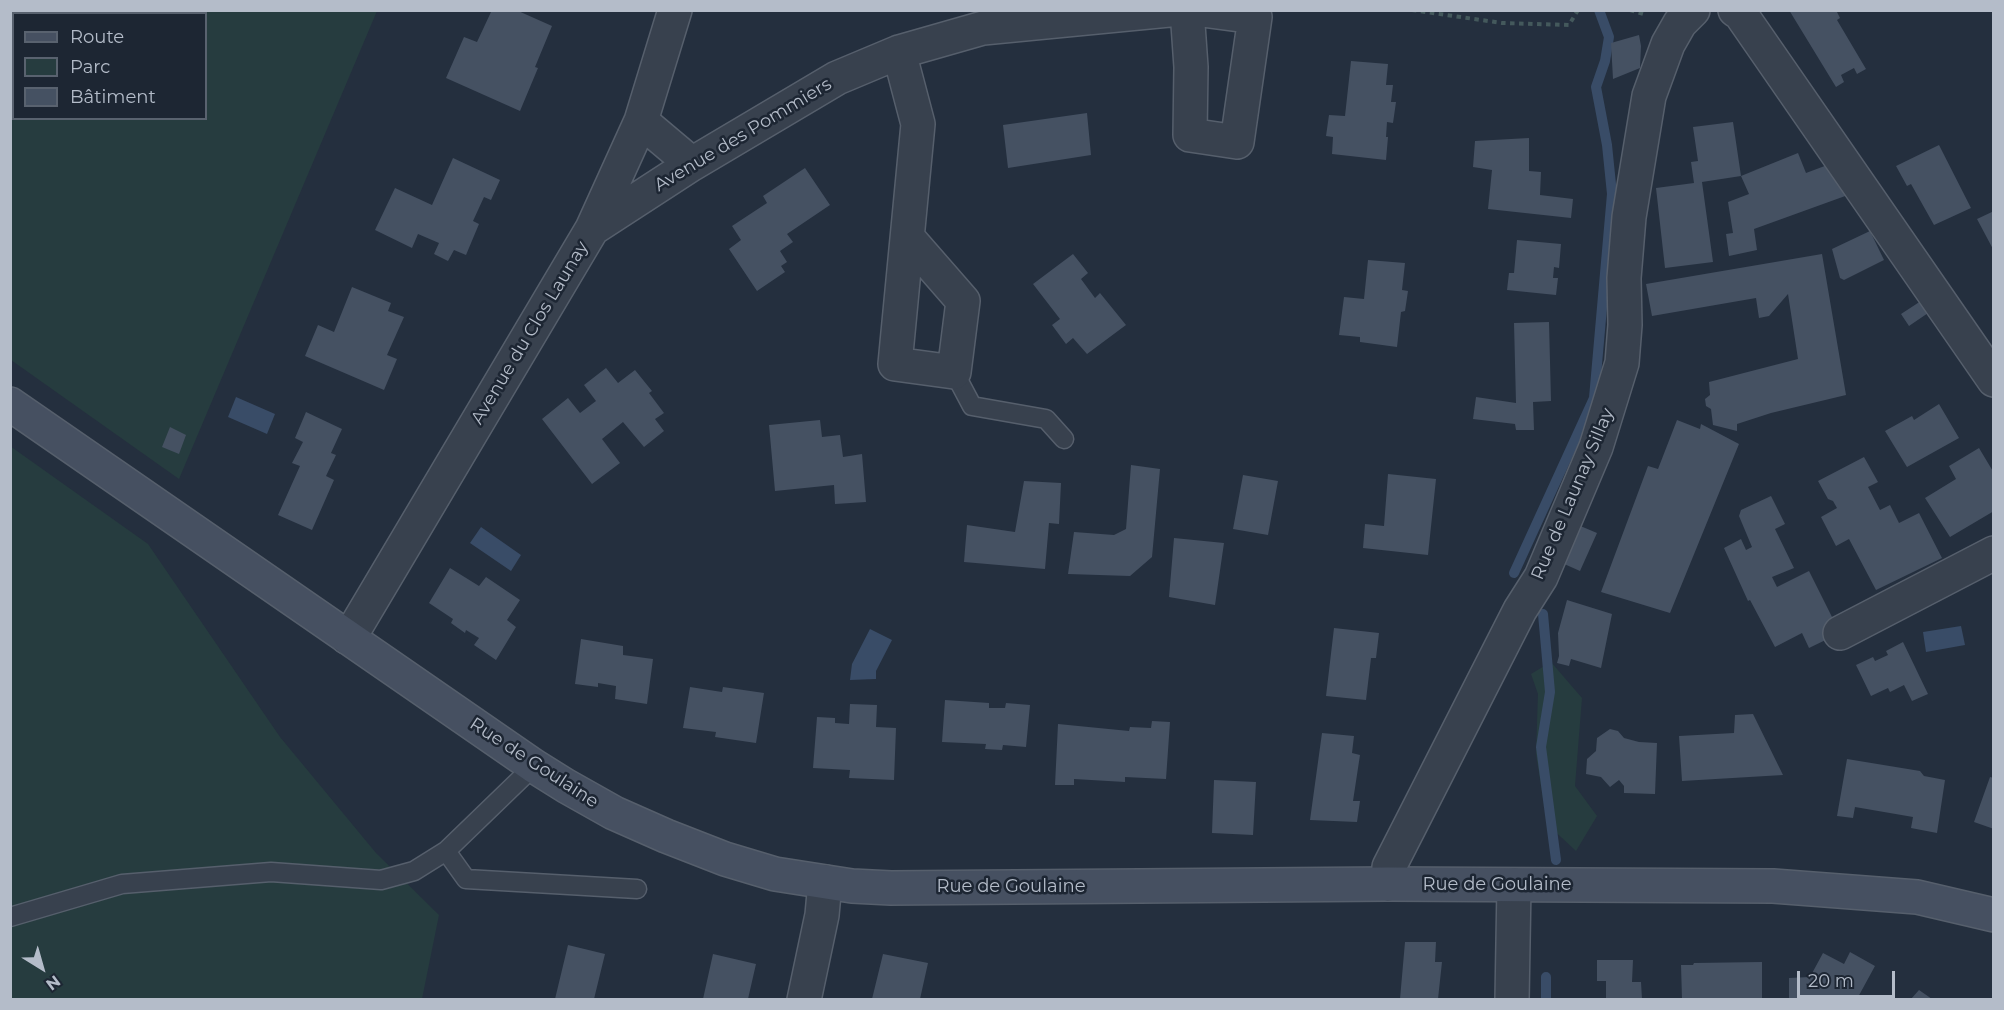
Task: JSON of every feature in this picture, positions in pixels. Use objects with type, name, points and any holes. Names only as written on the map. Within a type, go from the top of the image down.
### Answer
[{"type":"street","name":"Avenue du Clos Launay","points":[[347,637],[358,624],[592,229],[641,121],[675,10]]},
{"type":"street","name":"Avenue des Pommiers","points":[[592,229],[692,164],[837,78],[899,52],[983,28],[1169,10]]},
{"type":"street","points":[[1187,10],[1191,67],[1190,135],[1237,142],[1255,17],[1202,10]]},
{"type":"street","name":"Rue de Launay Sillay","points":[[1388,884],[1389,867],[1520,610],[1540,577],[1596,447],[1622,363],[1625,326],[1624,278],[1629,217],[1649,96],[1668,44],[1680,23],[1694,10]]},
{"type":"street","points":[[1735,10],[1740,13],[1994,380]]},
{"type":"street","points":[[899,52],[918,124],[895,364],[954,372],[963,301],[908,238]]},
{"type":"street","points":[[641,121],[692,164]]},
{"type":"street","name":"Rue de Goulaine","points":[[10,404],[534,766],[598,804],[666,836],[725,859],[775,874],[825,882],[891,888],[1388,884],[1773,886],[1917,897],[1994,915]]},
{"type":"street","points":[[1840,633],[1994,553]]},
{"type":"street","points":[[804,999],[822,915],[825,882]]},
{"type":"street","points":[[1512,999],[1514,885]]},
{"type":"lane","points":[[954,372],[972,406],[1046,419],[1064,439]]},
{"type":"lane","points":[[10,917],[122,884],[271,872],[381,880],[414,871],[446,851],[534,766]]},
{"type":"lane","points":[[446,851],[466,879],[637,889]]},
{"type":"path","points":[[1412,10],[1502,23],[1569,25],[1578,10]]},
{"type":"green space","points":[[11,11],[377,11],[179,479],[11,360]]},
{"type":"green space","points":[[10,446],[148,544],[280,737],[376,853],[439,915],[422,999],[11,999]]},
{"type":"green space","points":[[1551,662],[1582,698],[1575,786],[1597,816],[1576,851],[1547,824],[1536,754],[1538,694],[1531,674]]},
{"type":"water","points":[[236,397],[275,414],[267,434],[228,417]]},
{"type":"water","points":[[481,527],[521,555],[511,571],[470,543]]},
{"type":"water","points":[[1961,626],[1965,645],[1926,652],[1923,632]]},
{"type":"water","points":[[870,629],[892,640],[876,671],[876,679],[850,680],[852,664]]},
{"type":"building","points":[[494,10],[516,10],[552,26],[520,111],[446,78],[464,37],[477,42]]},
{"type":"building","points":[[1789,10],[1836,10],[1840,18],[1837,20],[1866,69],[1857,74],[1854,68],[1841,75],[1844,82],[1836,87]]},
{"type":"building","points":[[1639,35],[1640,68],[1613,79],[1611,43]]},
{"type":"building","points":[[1351,61],[1388,64],[1386,85],[1393,85],[1391,102],[1396,102],[1393,123],[1387,122],[1386,160],[1332,154],[1333,137],[1326,136],[1329,115],[1345,116]]},
{"type":"building","points":[[1087,113],[1091,155],[1008,168],[1003,125]]},
{"type":"building","points":[[1733,122],[1741,176],[1702,182],[1713,262],[1665,268],[1656,188],[1694,183],[1691,162],[1698,161],[1693,127]]},
{"type":"building","points":[[1529,138],[1529,171],[1541,172],[1540,195],[1573,199],[1571,218],[1488,209],[1492,170],[1473,167],[1475,141]]},
{"type":"building","points":[[1939,145],[1971,208],[1934,225],[1911,184],[1907,186],[1896,166]]},
{"type":"building","points":[[1798,153],[1806,173],[1830,164],[1848,195],[1754,229],[1757,250],[1729,256],[1726,234],[1733,233],[1728,202],[1749,194],[1741,176]]},
{"type":"building","points":[[453,158],[500,180],[491,200],[484,197],[473,221],[479,224],[466,255],[454,250],[448,261],[434,254],[439,243],[418,234],[412,248],[375,230],[395,188],[432,205]]},
{"type":"building","points":[[805,168],[830,205],[787,234],[793,242],[780,251],[787,262],[781,266],[785,272],[757,291],[729,249],[741,240],[732,226],[767,203],[763,196]]},
{"type":"building","points":[[1994,211],[1994,251],[1977,219]]},
{"type":"building","points":[[1870,231],[1884,260],[1844,280],[1840,278],[1832,249]]},
{"type":"building","points":[[1517,240],[1561,244],[1559,268],[1554,267],[1553,278],[1558,278],[1556,295],[1507,290],[1509,273],[1514,273]]},
{"type":"building","points":[[1073,254],[1088,273],[1081,279],[1095,298],[1100,293],[1126,325],[1087,354],[1073,338],[1066,344],[1052,325],[1060,319],[1033,284]]},
{"type":"building","points":[[1822,254],[1846,395],[1771,413],[1737,424],[1737,431],[1713,425],[1711,409],[1706,406],[1705,399],[1710,395],[1709,382],[1798,359],[1788,294],[1769,316],[1759,318],[1756,298],[1652,316],[1646,284]]},
{"type":"building","points":[[1368,260],[1405,263],[1402,290],[1408,291],[1405,311],[1401,312],[1397,347],[1360,342],[1360,337],[1339,335],[1344,297],[1364,299]]},
{"type":"building","points":[[352,287],[391,303],[388,311],[404,317],[387,355],[397,359],[384,390],[305,356],[318,325],[334,332]]},
{"type":"building","points":[[1924,299],[1931,311],[1909,326],[1901,314]]},
{"type":"building","points":[[1549,322],[1551,401],[1533,402],[1534,430],[1516,430],[1515,424],[1473,419],[1476,397],[1516,403],[1514,323]]},
{"type":"building","points":[[606,368],[618,383],[635,370],[652,391],[649,393],[664,413],[655,419],[664,431],[644,447],[623,422],[602,439],[620,463],[592,484],[542,419],[568,398],[580,413],[596,401],[584,385]]},
{"type":"building","points":[[1939,404],[1959,438],[1907,467],[1885,431],[1912,416],[1914,420]]},
{"type":"building","points":[[306,412],[342,429],[331,453],[336,455],[326,476],[334,480],[312,530],[278,515],[300,466],[292,463],[303,442],[295,438]]},
{"type":"building","points":[[820,420],[822,437],[840,435],[843,457],[862,454],[866,502],[835,504],[834,485],[775,491],[769,425]]},
{"type":"building","points":[[1677,420],[1700,429],[1701,424],[1739,444],[1670,613],[1601,592],[1648,466],[1658,469]]},
{"type":"building","points":[[170,427],[186,435],[179,454],[162,447]]},
{"type":"building","points":[[1979,448],[1994,473],[1994,511],[1950,537],[1925,498],[1956,479],[1949,466]]},
{"type":"building","points":[[1864,457],[1878,482],[1868,487],[1880,510],[1890,505],[1899,523],[1919,513],[1942,558],[1876,590],[1849,539],[1836,546],[1821,517],[1837,508],[1833,501],[1828,499],[1818,481]]},
{"type":"building","points":[[1131,465],[1160,469],[1152,557],[1130,576],[1068,574],[1074,532],[1114,535],[1126,529]]},
{"type":"building","points":[[1388,474],[1436,479],[1428,555],[1363,548],[1365,524],[1384,526]]},
{"type":"building","points":[[1243,475],[1278,481],[1268,535],[1233,529]]},
{"type":"building","points":[[1024,481],[1061,483],[1059,524],[1049,523],[1045,569],[964,562],[967,525],[1015,532]]},
{"type":"building","points":[[1771,496],[1785,524],[1775,529],[1794,568],[1772,577],[1777,587],[1809,571],[1840,633],[1809,648],[1802,633],[1775,647],[1750,600],[1748,601],[1724,548],[1741,539],[1746,550],[1752,547],[1739,516],[1741,510]]},
{"type":"building","points":[[1578,525],[1597,533],[1580,571],[1562,563]]},
{"type":"building","points":[[1174,538],[1224,543],[1215,605],[1169,597]]},
{"type":"building","points":[[450,568],[479,586],[486,577],[520,600],[507,620],[516,627],[496,660],[474,645],[479,638],[466,630],[465,633],[451,623],[453,619],[429,603]]},
{"type":"building","points":[[1567,600],[1612,614],[1601,668],[1571,659],[1569,666],[1557,663],[1558,633]]},
{"type":"building","points":[[1334,628],[1379,633],[1376,658],[1371,658],[1366,700],[1326,696]]},
{"type":"building","points":[[581,639],[623,646],[623,655],[653,659],[647,704],[615,699],[616,686],[598,683],[598,687],[575,684]]},
{"type":"building","points":[[1903,642],[1928,694],[1912,701],[1904,685],[1890,692],[1888,688],[1871,696],[1856,665],[1873,657],[1875,661],[1888,655],[1886,651]]},
{"type":"building","points":[[690,687],[722,692],[723,687],[764,693],[756,743],[715,737],[716,732],[683,728]]},
{"type":"building","points":[[945,700],[989,703],[989,708],[1005,708],[1006,703],[1030,705],[1026,747],[1003,745],[1002,750],[985,749],[986,744],[942,742]]},
{"type":"building","points":[[850,704],[877,705],[876,727],[896,728],[894,780],[849,778],[850,770],[813,768],[817,717],[835,718],[835,723],[849,724]]},
{"type":"building","points":[[1753,714],[1783,775],[1682,781],[1679,736],[1734,733],[1735,715]]},
{"type":"building","points":[[1152,721],[1170,722],[1166,779],[1125,777],[1125,782],[1074,779],[1074,785],[1055,785],[1058,724],[1129,731],[1130,727],[1151,728]]},
{"type":"building","points":[[1610,729],[1618,731],[1624,738],[1657,743],[1655,794],[1624,793],[1624,786],[1619,780],[1610,787],[1601,777],[1586,774],[1587,759],[1596,751],[1597,738]]},
{"type":"building","points":[[1322,733],[1354,736],[1352,753],[1360,755],[1353,801],[1360,801],[1357,822],[1310,820]]},
{"type":"building","points":[[1847,759],[1920,771],[1924,776],[1945,780],[1937,833],[1911,828],[1913,817],[1855,807],[1853,818],[1837,816]]},
{"type":"building","points":[[1990,777],[1994,778],[1994,829],[1974,822]]},
{"type":"building","points":[[1214,780],[1256,782],[1253,835],[1212,833]]},
{"type":"building","points":[[1405,942],[1436,942],[1435,962],[1442,962],[1438,999],[1400,999]]},
{"type":"building","points":[[568,945],[605,954],[594,999],[555,999]]},
{"type":"building","points":[[1850,952],[1875,966],[1857,999],[1789,999],[1789,978],[1810,977],[1823,953],[1844,964]]},
{"type":"building","points":[[713,954],[756,964],[748,999],[703,999]]},
{"type":"building","points":[[883,954],[928,963],[920,999],[872,999]]},
{"type":"building","points":[[1597,960],[1633,960],[1632,982],[1641,982],[1642,999],[1606,999],[1606,981],[1597,981]]},
{"type":"building","points":[[1762,962],[1762,999],[1682,999],[1681,965]]},
{"type":"building","points":[[1919,990],[1932,999],[1911,999]]},
{"type":"waterway","points":[[1514,573],[1594,398],[1612,194],[1607,145],[1596,87],[1605,61],[1609,37],[1599,10]]},
{"type":"waterway","points":[[1543,614],[1550,692],[1541,747],[1556,860]]},
{"type":"waterway","points":[[1546,977],[1546,1000]]}]
